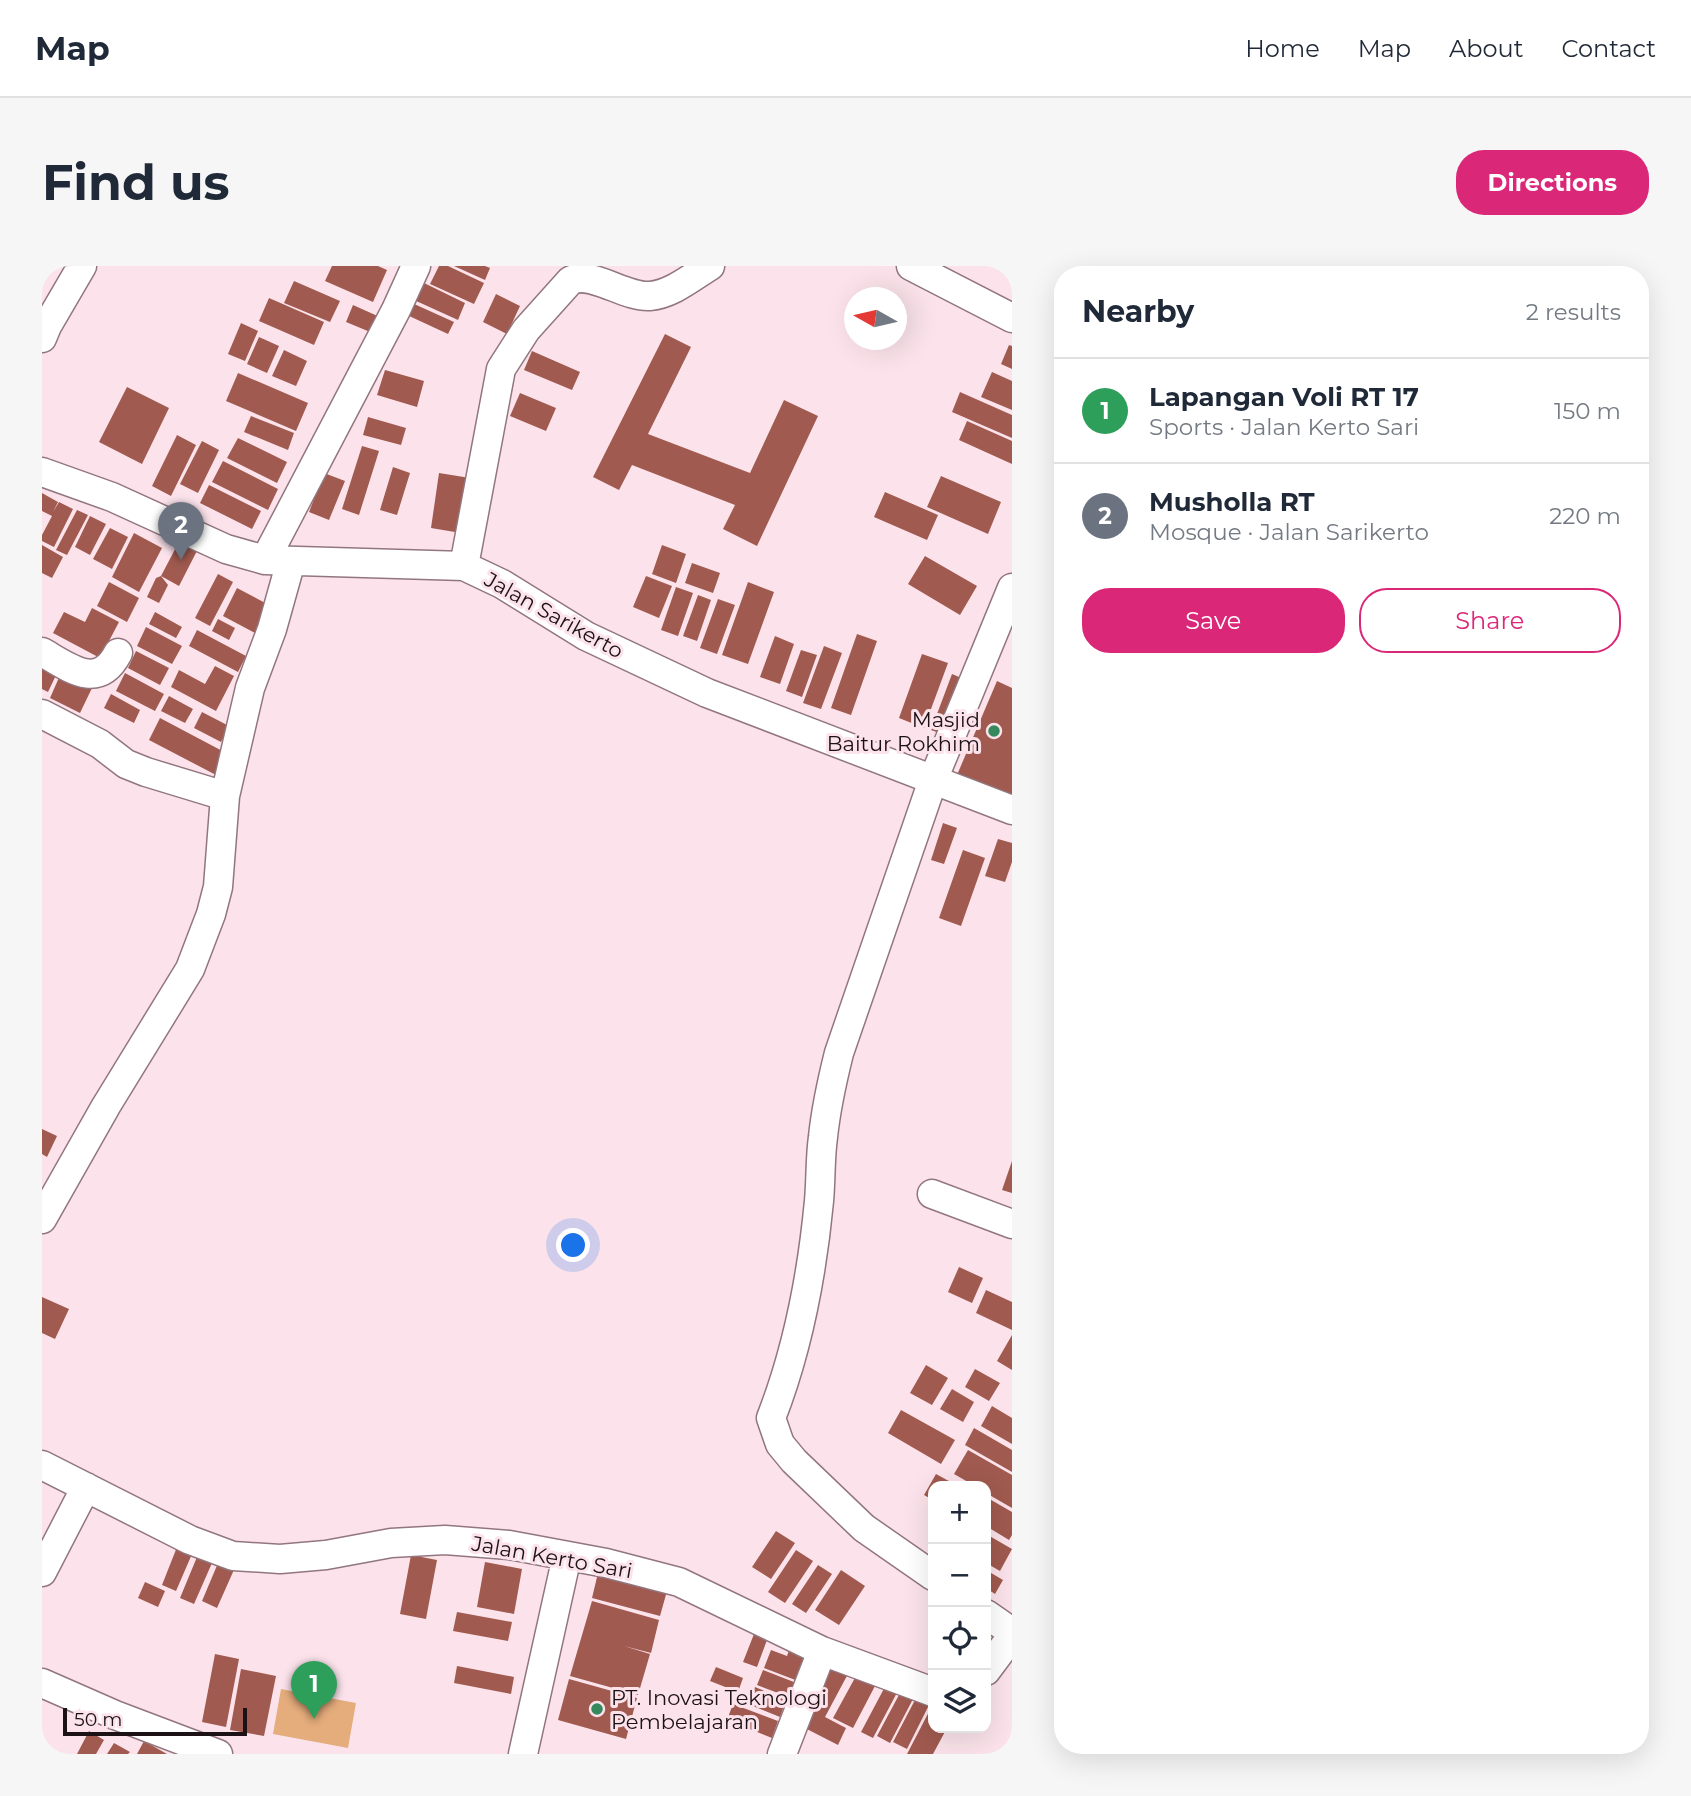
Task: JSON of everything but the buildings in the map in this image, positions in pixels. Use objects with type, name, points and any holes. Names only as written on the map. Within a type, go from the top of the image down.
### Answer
[{"type":"street","points":[[42,338],[82,266]]},
{"type":"street","points":[[42,1219],[106,1106],[190,969],[211,914],[218,887],[225,796],[250,688],[272,629],[278,561],[416,266]]},
{"type":"street","points":[[464,566],[492,404],[501,369],[526,330],[570,281],[578,276],[587,277],[622,292],[650,296],[674,288],[710,266]]},
{"type":"street","points":[[911,266],[1012,318]]},
{"type":"street","name":"Jalan Sarikerto","points":[[42,472],[112,497],[226,549],[278,561],[464,566],[502,584],[586,636],[707,693],[1012,810]]},
{"type":"street","points":[[928,1573],[864,1528],[794,1461],[780,1444],[771,1418],[786,1379],[806,1296],[820,1200],[823,1137],[839,1053],[933,780],[1012,588]]},
{"type":"street","points":[[42,652],[75,671],[93,675],[112,665],[118,653]]},
{"type":"street","points":[[42,714],[100,744],[125,764],[225,796]]},
{"type":"street","points":[[932,1194],[1012,1224]]},
{"type":"street","name":"Jalan Kerto Sari","points":[[42,1465],[190,1541],[233,1556],[280,1559],[326,1555],[391,1543],[445,1540],[509,1545],[606,1563],[678,1582],[821,1651],[928,1690]]},
{"type":"street","points":[[42,1572],[86,1487]]},
{"type":"street","points":[[523,1754],[567,1556]]},
{"type":"street","points":[[987,1670],[1012,1634],[991,1618]]},
{"type":"street","points":[[782,1754],[821,1651]]},
{"type":"street","points":[[42,1683],[218,1754]]},
{"type":"shaded area","points":[[281,1689],[356,1703],[348,1748],[273,1734]]},
{"type":"place","name":"Musholla RT","points":[[181,560]]},
{"type":"place","name":"Masjid Baitur Rokhim","points":[[994,731]]},
{"type":"place","name":"PT. Inovasi Teknologi Pembelajaran","points":[[597,1709]]},
{"type":"place","name":"Lapangan Voli RT 17","points":[[314,1719]]}]
